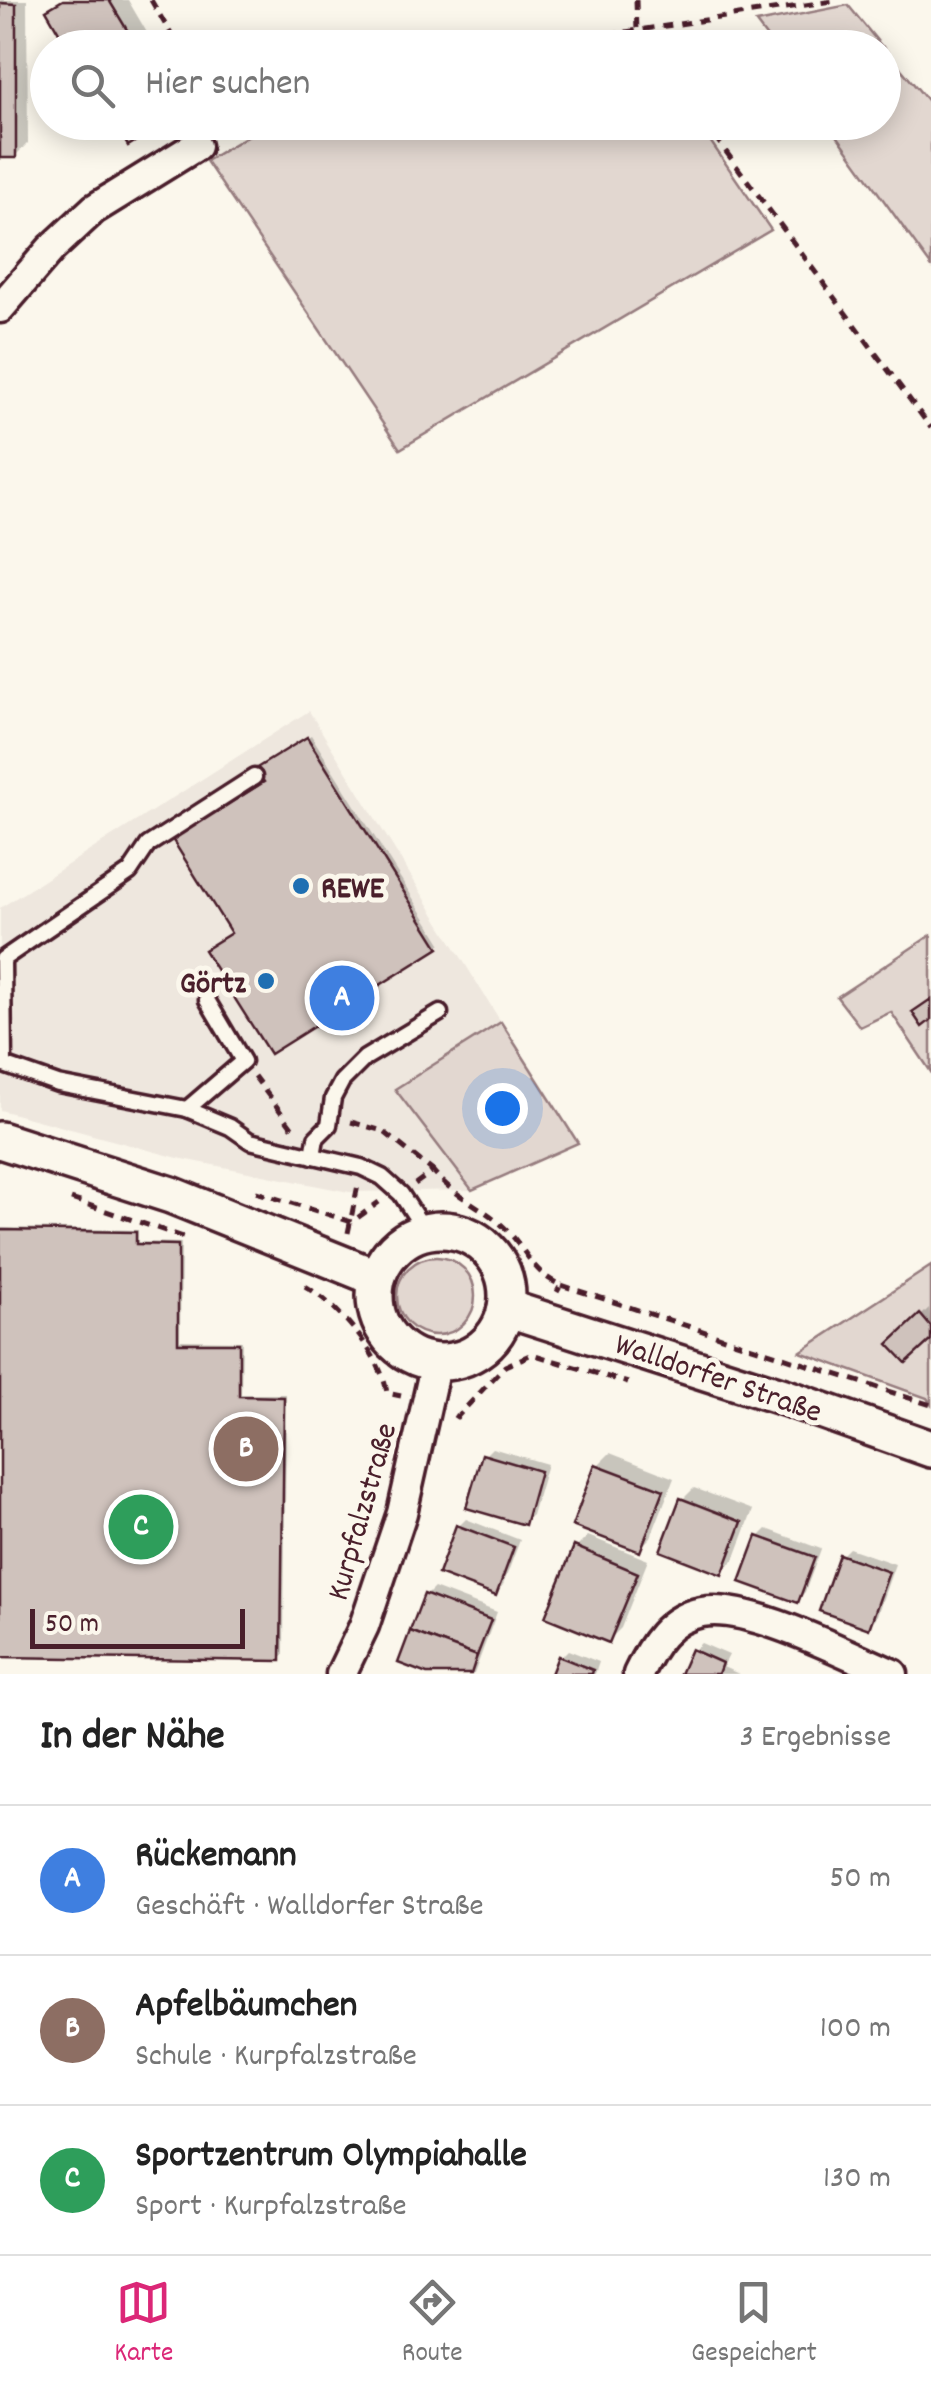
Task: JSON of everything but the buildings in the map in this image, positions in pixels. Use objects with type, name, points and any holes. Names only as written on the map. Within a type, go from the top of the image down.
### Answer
[{"type":"street","points":[[0,308],[94,208],[196,146]]},
{"type":"street","points":[[0,1140],[171,1195],[377,1278]]},
{"type":"street","points":[[452,1230],[464,1234],[486,1248],[502,1269],[506,1282],[502,1321],[487,1344],[464,1359],[436,1362],[408,1354],[386,1334],[376,1307],[377,1278],[390,1253],[412,1236],[426,1232],[452,1230]]},
{"type":"street","name":"Walldorfer Straße","points":[[506,1308],[931,1449]]},
{"type":"street","name":"Kurpfalzstraße","points":[[341,1674],[364,1626],[402,1513],[436,1362]]},
{"type":"street","points":[[638,1674],[650,1648],[670,1625],[700,1612],[729,1612],[764,1620],[893,1674]]},
{"type":"lane","points":[[254,777],[148,845],[130,872],[3,959],[4,1065],[58,1084],[187,1109],[230,1127],[250,1141],[361,1167],[382,1177],[400,1194],[426,1232]]},
{"type":"lane","points":[[187,1109],[243,1061],[207,1000]]},
{"type":"lane","points":[[313,1156],[316,1138],[330,1125],[333,1098],[342,1081],[364,1058],[440,1012]]},
{"type":"path","points":[[151,0],[168,30]]},
{"type":"path","points":[[636,0],[636,30]]},
{"type":"path","points":[[649,30],[839,0]]},
{"type":"path","points":[[717,140],[931,428]]},
{"type":"path","points":[[243,1061],[313,1156]]},
{"type":"path","points":[[330,1125],[342,1121],[383,1132],[460,1198],[504,1227],[538,1273],[561,1285],[931,1405]]},
{"type":"path","points":[[352,1222],[361,1167]]},
{"type":"path","points":[[352,1222],[372,1204],[400,1194],[433,1171]]},
{"type":"path","points":[[254,1192],[352,1222]]},
{"type":"path","points":[[66,1198],[193,1240]]},
{"type":"path","points":[[299,1282],[346,1318],[378,1365],[387,1393],[426,1402],[458,1417],[505,1366],[532,1354],[543,1318],[561,1285]]},
{"type":"shaded area","points":[[848,5],[868,30],[761,30],[756,23]]},
{"type":"shaded area","points":[[901,69],[931,105],[931,266],[840,140],[901,140]]},
{"type":"shaded area","points":[[241,140],[710,140],[771,230],[400,449],[206,161]]},
{"type":"shaded area","points":[[309,711],[501,1022],[395,1089],[472,1190],[349,1192],[178,1158],[0,1110],[0,908]]},
{"type":"shaded area","points":[[931,935],[931,1072],[891,1012],[860,1027],[837,997]]},
{"type":"shaded area","points":[[501,1022],[578,1143],[472,1190],[395,1089]]},
{"type":"shaded area","points":[[436,1257],[464,1268],[475,1296],[464,1324],[436,1335],[408,1324],[397,1296],[408,1268]]},
{"type":"shaded area","points":[[931,1266],[931,1404],[927,1398],[800,1352]]},
{"type":"place","name":"REWE","points":[[301,886]]},
{"type":"place","name":"Görtz","points":[[266,981]]},
{"type":"place","name":"Rückemann","points":[[342,998]]},
{"type":"place","name":"Apfelbäumchen","points":[[246,1449]]},
{"type":"place","name":"Sportzentrum Olympiahalle","points":[[141,1527]]}]
